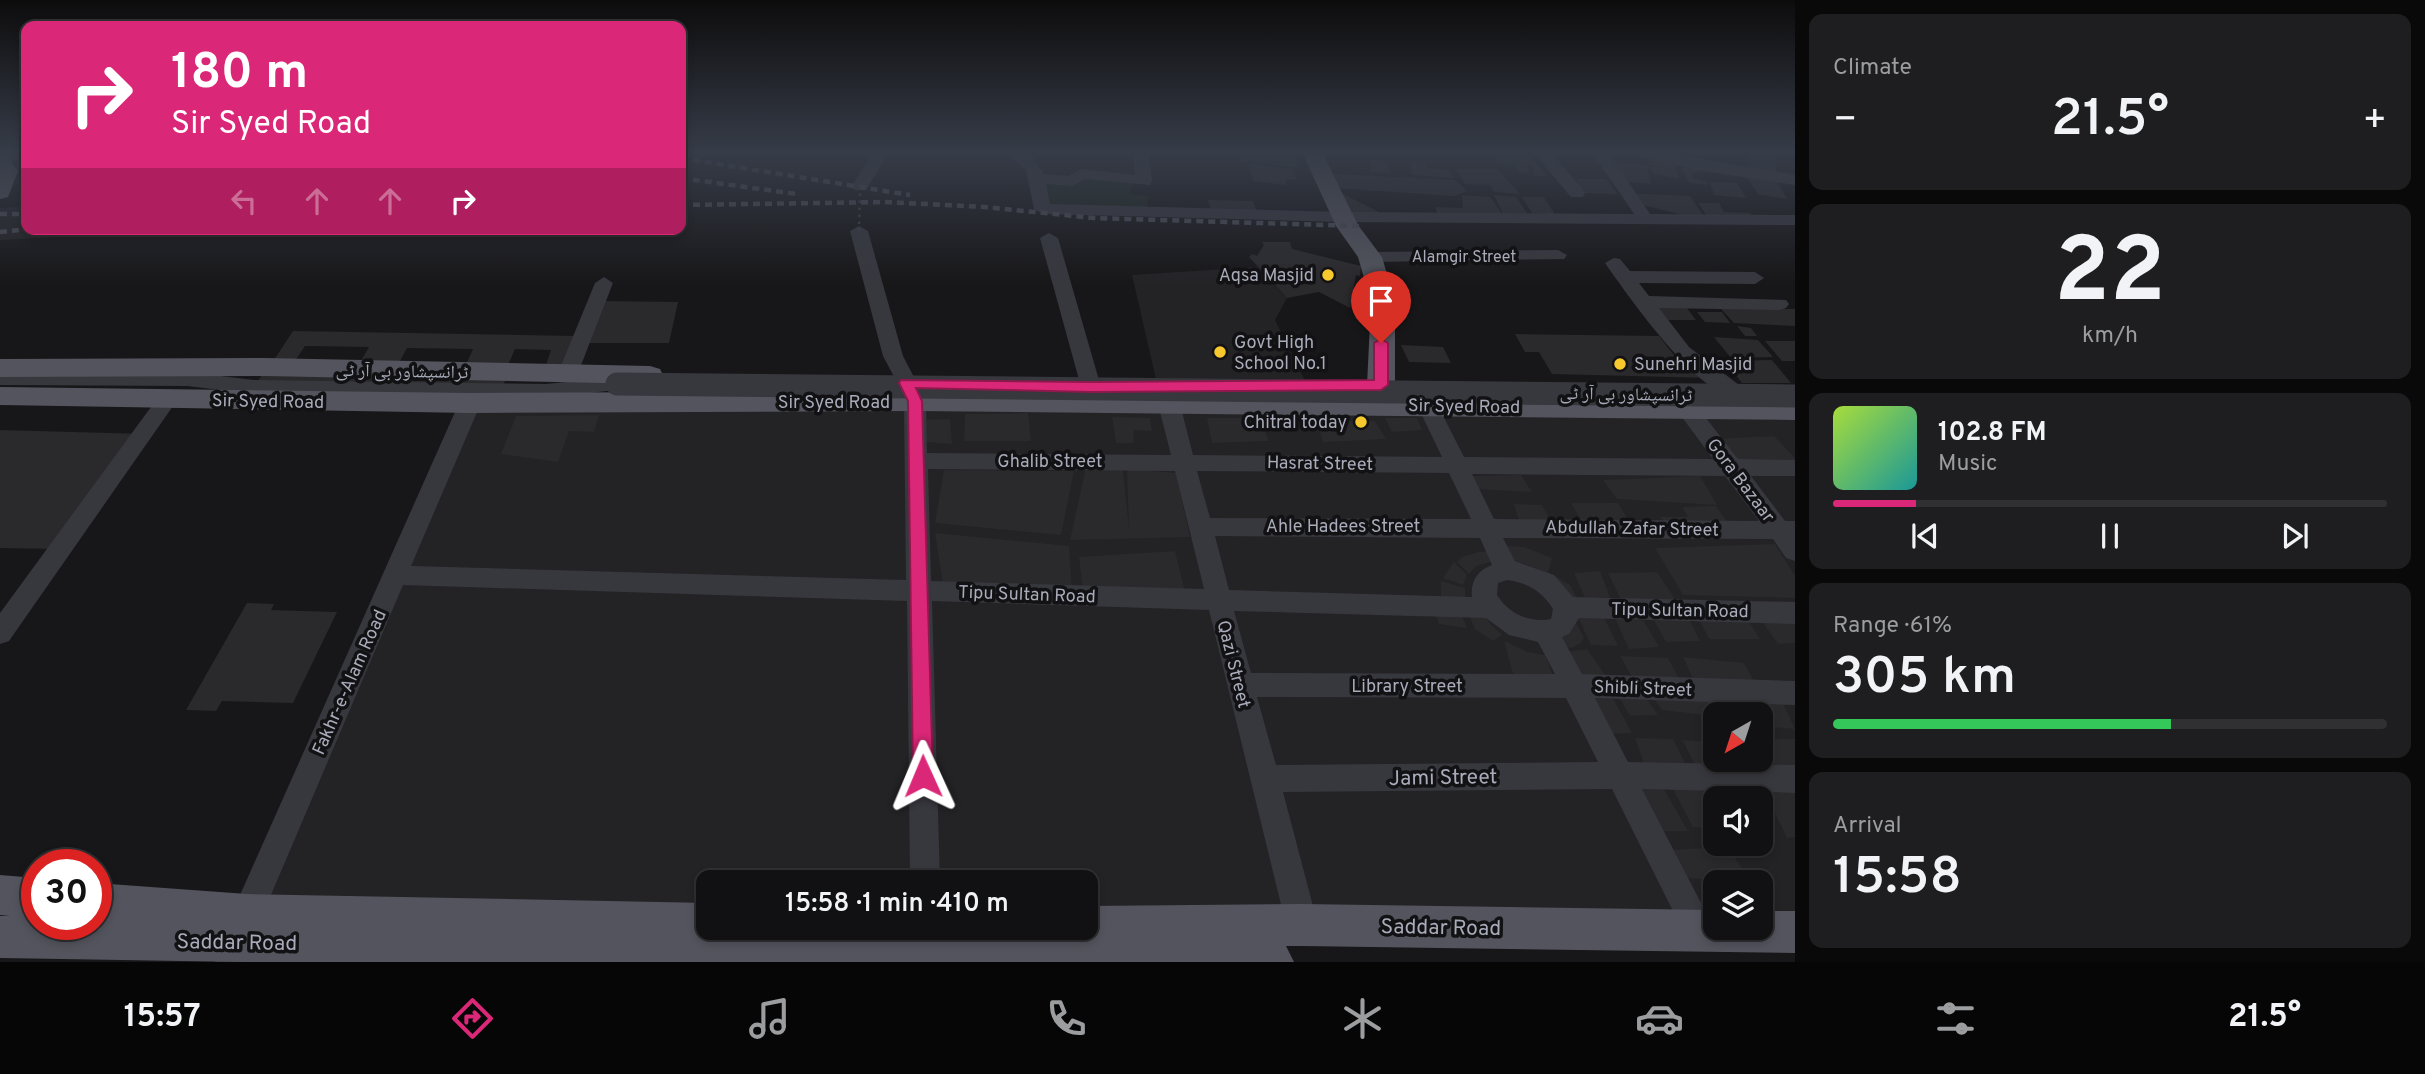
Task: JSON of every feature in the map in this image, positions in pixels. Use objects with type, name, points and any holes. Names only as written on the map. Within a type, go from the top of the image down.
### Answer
[{"type":"main road","points":[[1333,197],[1343,217],[1370,257],[1383,302],[1385,395]]},
{"type":"main road","points":[[0,368],[265,367],[568,373],[911,392]]},
{"type":"main road","name":"Sir Syed Road","points":[[0,396],[166,401],[470,403],[1091,387],[1385,395],[1428,405],[1795,410]]},
{"type":"main road","name":"Sir Syed Road","points":[[911,392],[1169,404],[1385,395],[1732,390],[1795,393]]},
{"type":"main road","points":[[0,895],[21,897]]},
{"type":"main road","name":"Saddar Road","points":[[112,907],[239,940],[696,924]]},
{"type":"main road","name":"Saddar Road","points":[[1100,949],[1302,925],[1795,932]]},
{"type":"main road","name":"Saddar Road","points":[[0,937],[1100,949],[1273,962]]},
{"type":"street","points":[[1040,197],[1043,209],[1343,217],[1795,220]]},
{"type":"street","points":[[1631,197],[1642,213]]},
{"type":"street","points":[[859,230],[893,356],[911,392],[916,461],[925,870]]},
{"type":"street","points":[[1049,238],[1091,387]]},
{"type":"street","name":"Alamgir Street","points":[[1370,257],[1558,255]]},
{"type":"street","points":[[1732,390],[1682,352],[1619,270],[1755,278]]},
{"type":"street","points":[[568,373],[604,283]]},
{"type":"street","points":[[1643,302],[1779,304]]},
{"type":"street","name":"ٹرانسپشاور بی آر ٹی","points":[[0,378],[187,379],[254,387],[546,391],[617,384],[1795,393]]},
{"type":"street","points":[[0,633],[166,401]]},
{"type":"street","name":"Fakhr-e-Alam Road","points":[[239,940],[470,403]]},
{"type":"street","name":"Qazi Street","points":[[1169,404],[1302,925]]},
{"type":"street","points":[[1428,405],[1507,570]]},
{"type":"street","name":"Gora Bazaar","points":[[1688,409],[1732,467],[1787,530],[1795,551]]},
{"type":"street","name":"Ghalib Street","points":[[916,461],[1183,461]]},
{"type":"street","name":"Hasrat Street","points":[[1183,461],[1795,468]]},
{"type":"street","name":"Ahle Hadees Street","points":[[1200,527],[1486,526]]},
{"type":"street","name":"Abdullah Zafar Street","points":[[1486,526],[1787,530]]},
{"type":"street","points":[[1507,570],[1542,580],[1561,597],[1566,616],[1563,624],[1547,633],[1535,633],[1510,625],[1491,608],[1483,590],[1485,582],[1497,572],[1507,570]]},
{"type":"street","name":"Tipu Sultan Road","points":[[396,575],[1491,608]]},
{"type":"street","name":"Tipu Sultan Road","points":[[1565,607],[1795,612]]},
{"type":"street","points":[[1547,633],[1699,930]]},
{"type":"street","name":"Library Street","points":[[1240,685],[1575,686]]},
{"type":"street","name":"Shibli Street","points":[[1575,686],[1795,693]]},
{"type":"street","name":"Jami Street","points":[[1264,779],[1622,775],[1795,779]]},
{"type":"path","points":[[859,230],[860,197]]},
{"type":"shaded area","points":[[1043,197],[1148,197],[1147,213],[1047,209]]},
{"type":"shaded area","points":[[21,206],[21,235],[92,235],[0,240],[0,208]]},
{"type":"shaded area","name":"Govt High School No.1","points":[[1257,267],[1287,298],[1275,320],[1307,385],[1158,388],[1132,275]]},
{"type":"shaded area","points":[[470,403],[1795,410],[1795,932],[1773,932],[1773,870],[1703,870],[1703,931],[1302,925],[1098,927],[1098,870],[696,870],[696,924],[247,915]]},
{"type":"building","points":[[1340,197],[1349,197],[1385,215],[1349,216]]},
{"type":"building","points":[[1462,197],[1490,197],[1504,216],[1438,214],[1435,207],[1463,208]]},
{"type":"building","points":[[1495,197],[1516,197],[1529,216],[1504,216]]},
{"type":"building","points":[[1522,197],[1544,197],[1556,216],[1532,213]]},
{"type":"building","points":[[1624,197],[1691,197],[1707,221],[1627,201]]},
{"type":"building","points":[[1208,200],[1253,201],[1256,210],[1211,211]]},
{"type":"building","points":[[1698,203],[1719,203],[1724,212],[1750,213],[1757,223],[1711,222]]},
{"type":"building","name":"Aqsa Masjid","points":[[1262,242],[1290,242],[1292,249],[1361,266],[1360,276],[1356,275],[1350,308],[1319,292],[1287,298],[1249,257],[1252,254],[1257,256],[1264,245]]},
{"type":"building","points":[[600,301],[678,302],[669,343],[587,343]]},
{"type":"building","points":[[1642,308],[1687,308],[1696,320],[1651,320]]},
{"type":"building","points":[[1720,308],[1795,309],[1795,326],[1734,323]]},
{"type":"building","points":[[1697,312],[1722,312],[1730,323],[1705,322]]},
{"type":"building","points":[[1737,326],[1751,328],[1757,336],[1745,336]]},
{"type":"building","points":[[293,331],[575,336],[562,371],[544,371],[551,350],[515,349],[506,370],[464,369],[473,349],[407,348],[396,368],[357,368],[369,347],[305,346],[291,367],[270,366]]},
{"type":"building","name":"Sunehri Masjid","points":[[1515,334],[1659,336],[1673,354],[1681,354],[1711,378],[1552,374],[1539,352],[1525,352]]},
{"type":"building","points":[[1714,337],[1758,340],[1773,357],[1731,358]]},
{"type":"building","points":[[1765,341],[1795,341],[1795,361],[1782,361]]},
{"type":"building","points":[[1401,345],[1443,347],[1451,363],[1409,362]]},
{"type":"building","points":[[1772,360],[1791,383],[1742,383],[1725,361]]},
{"type":"building","points":[[265,370],[507,376],[502,388],[256,384]]},
{"type":"building","points":[[1028,413],[1031,441],[964,441],[965,414]]},
{"type":"building","points":[[599,415],[594,432],[569,431],[558,462],[501,454],[516,416]]},
{"type":"building","points":[[1112,417],[1150,418],[1152,431],[1134,430],[1133,443],[1116,443]]},
{"type":"building","points":[[1207,418],[1260,418],[1269,441],[1212,443]]},
{"type":"building","points":[[1385,418],[1417,418],[1422,430],[1392,432]]},
{"type":"building","points":[[950,419],[952,444],[916,441],[913,420]]},
{"type":"building","points":[[1317,421],[1375,421],[1386,439],[1323,442]]},
{"type":"building","points":[[0,430],[146,434],[59,549],[0,548]]},
{"type":"building","points":[[1774,436],[1795,458],[1795,464],[1737,461],[1716,439]]},
{"type":"building","points":[[1086,467],[1123,471],[1129,529],[1127,469],[1176,473],[1190,537],[1070,540]]},
{"type":"building","points":[[944,470],[1074,471],[1061,535],[935,523]]},
{"type":"building","points":[[1521,475],[1532,492],[1477,489],[1472,476]]},
{"type":"building","points":[[1700,476],[1717,505],[1617,499],[1603,480]]},
{"type":"building","points":[[1571,503],[1618,503],[1636,533],[1587,531]]},
{"type":"building","points":[[1514,504],[1542,505],[1557,532],[1522,530]]},
{"type":"building","points":[[1716,506],[1735,533],[1667,526],[1660,517],[1688,517],[1682,507]]},
{"type":"building","points":[[935,533],[1069,546],[1072,590],[943,584]]},
{"type":"building","points":[[1775,544],[1795,576],[1795,598],[1683,595],[1655,548]]},
{"type":"building","points":[[1524,547],[1552,558],[1548,573],[1506,557],[1505,548]]},
{"type":"building","points":[[1175,551],[1185,591],[1083,592],[1079,557]]},
{"type":"building","points":[[1487,552],[1493,561],[1476,566],[1469,574],[1457,562],[1462,557]]},
{"type":"building","points":[[1454,562],[1467,575],[1463,585],[1443,578]]},
{"type":"building","points":[[1600,571],[1610,597],[1585,598],[1574,573]]},
{"type":"building","points":[[1657,572],[1675,599],[1622,602],[1608,573]]},
{"type":"building","points":[[1552,574],[1570,585],[1579,602],[1548,581]]},
{"type":"building","points":[[1441,581],[1465,588],[1465,603],[1444,602]]},
{"type":"building","points":[[247,603],[274,604],[271,610],[337,612],[293,703],[222,701],[216,711],[186,710]]},
{"type":"building","points":[[1435,613],[1461,614],[1467,628],[1439,624]]},
{"type":"building","points":[[1468,613],[1484,613],[1490,624],[1502,635],[1493,641],[1475,629]]},
{"type":"building","points":[[1602,613],[1618,646],[1591,645],[1577,615]]},
{"type":"building","points":[[1614,616],[1644,621],[1659,647],[1629,649]]},
{"type":"building","points":[[1573,617],[1584,638],[1581,643],[1571,648],[1562,646],[1559,636]]},
{"type":"building","points":[[1652,617],[1688,617],[1700,641],[1666,642]]},
{"type":"building","points":[[1699,619],[1747,619],[1760,639],[1709,639]]},
{"type":"building","points":[[1760,619],[1795,619],[1795,643],[1778,644]]},
{"type":"building","points":[[1504,641],[1528,652],[1545,655],[1556,683],[1515,681]]},
{"type":"building","points":[[1587,649],[1608,679],[1582,681],[1565,652]]},
{"type":"building","points":[[1620,656],[1668,658],[1681,682],[1635,682]]},
{"type":"building","points":[[1683,657],[1744,663],[1756,685],[1694,681]]},
{"type":"building","points":[[1583,691],[1611,695],[1632,733],[1604,734]]},
{"type":"building","points":[[1617,694],[1645,696],[1658,715],[1630,716]]},
{"type":"building","points":[[1651,695],[1707,697],[1709,702],[1703,702],[1703,715],[1662,710]]},
{"type":"building","points":[[1715,698],[1735,702],[1717,702]]},
{"type":"building","points":[[1773,702],[1783,703],[1795,729],[1773,727]]},
{"type":"building","points":[[1635,738],[1673,739],[1687,767],[1646,769]]},
{"type":"building","points":[[1773,739],[1795,739],[1795,771],[1777,770],[1773,760]]},
{"type":"building","points":[[1682,740],[1703,741],[1703,770],[1698,770]]},
{"type":"building","points":[[1632,782],[1661,784],[1688,831],[1659,831]]},
{"type":"building","points":[[1669,782],[1702,785],[1703,827],[1693,827]]},
{"type":"building","points":[[1773,793],[1795,793],[1795,837],[1787,838],[1773,809]]},
{"type":"building","points":[[1703,848],[1703,856],[1733,856],[1743,870],[1703,870],[1703,879],[1683,878],[1667,850]]},
{"type":"railway","points":[[686,205],[886,202],[985,207],[1094,218],[1359,226]]},
{"type":"railway","points":[[0,214],[21,214]]},
{"type":"railway","points":[[0,232],[21,230]]},
{"type":"place","name":"Aqsa Masjid","points":[[1328,275]]},
{"type":"place","name":"Govt High School No.1","points":[[1220,352]]},
{"type":"place","name":"Sunehri Masjid","points":[[1620,364]]},
{"type":"place","name":"Chitral today","points":[[1361,422]]},
{"type":"route","points":[[923,776],[915,401],[906,383],[1091,387],[1381,385],[1381,343]]}]
